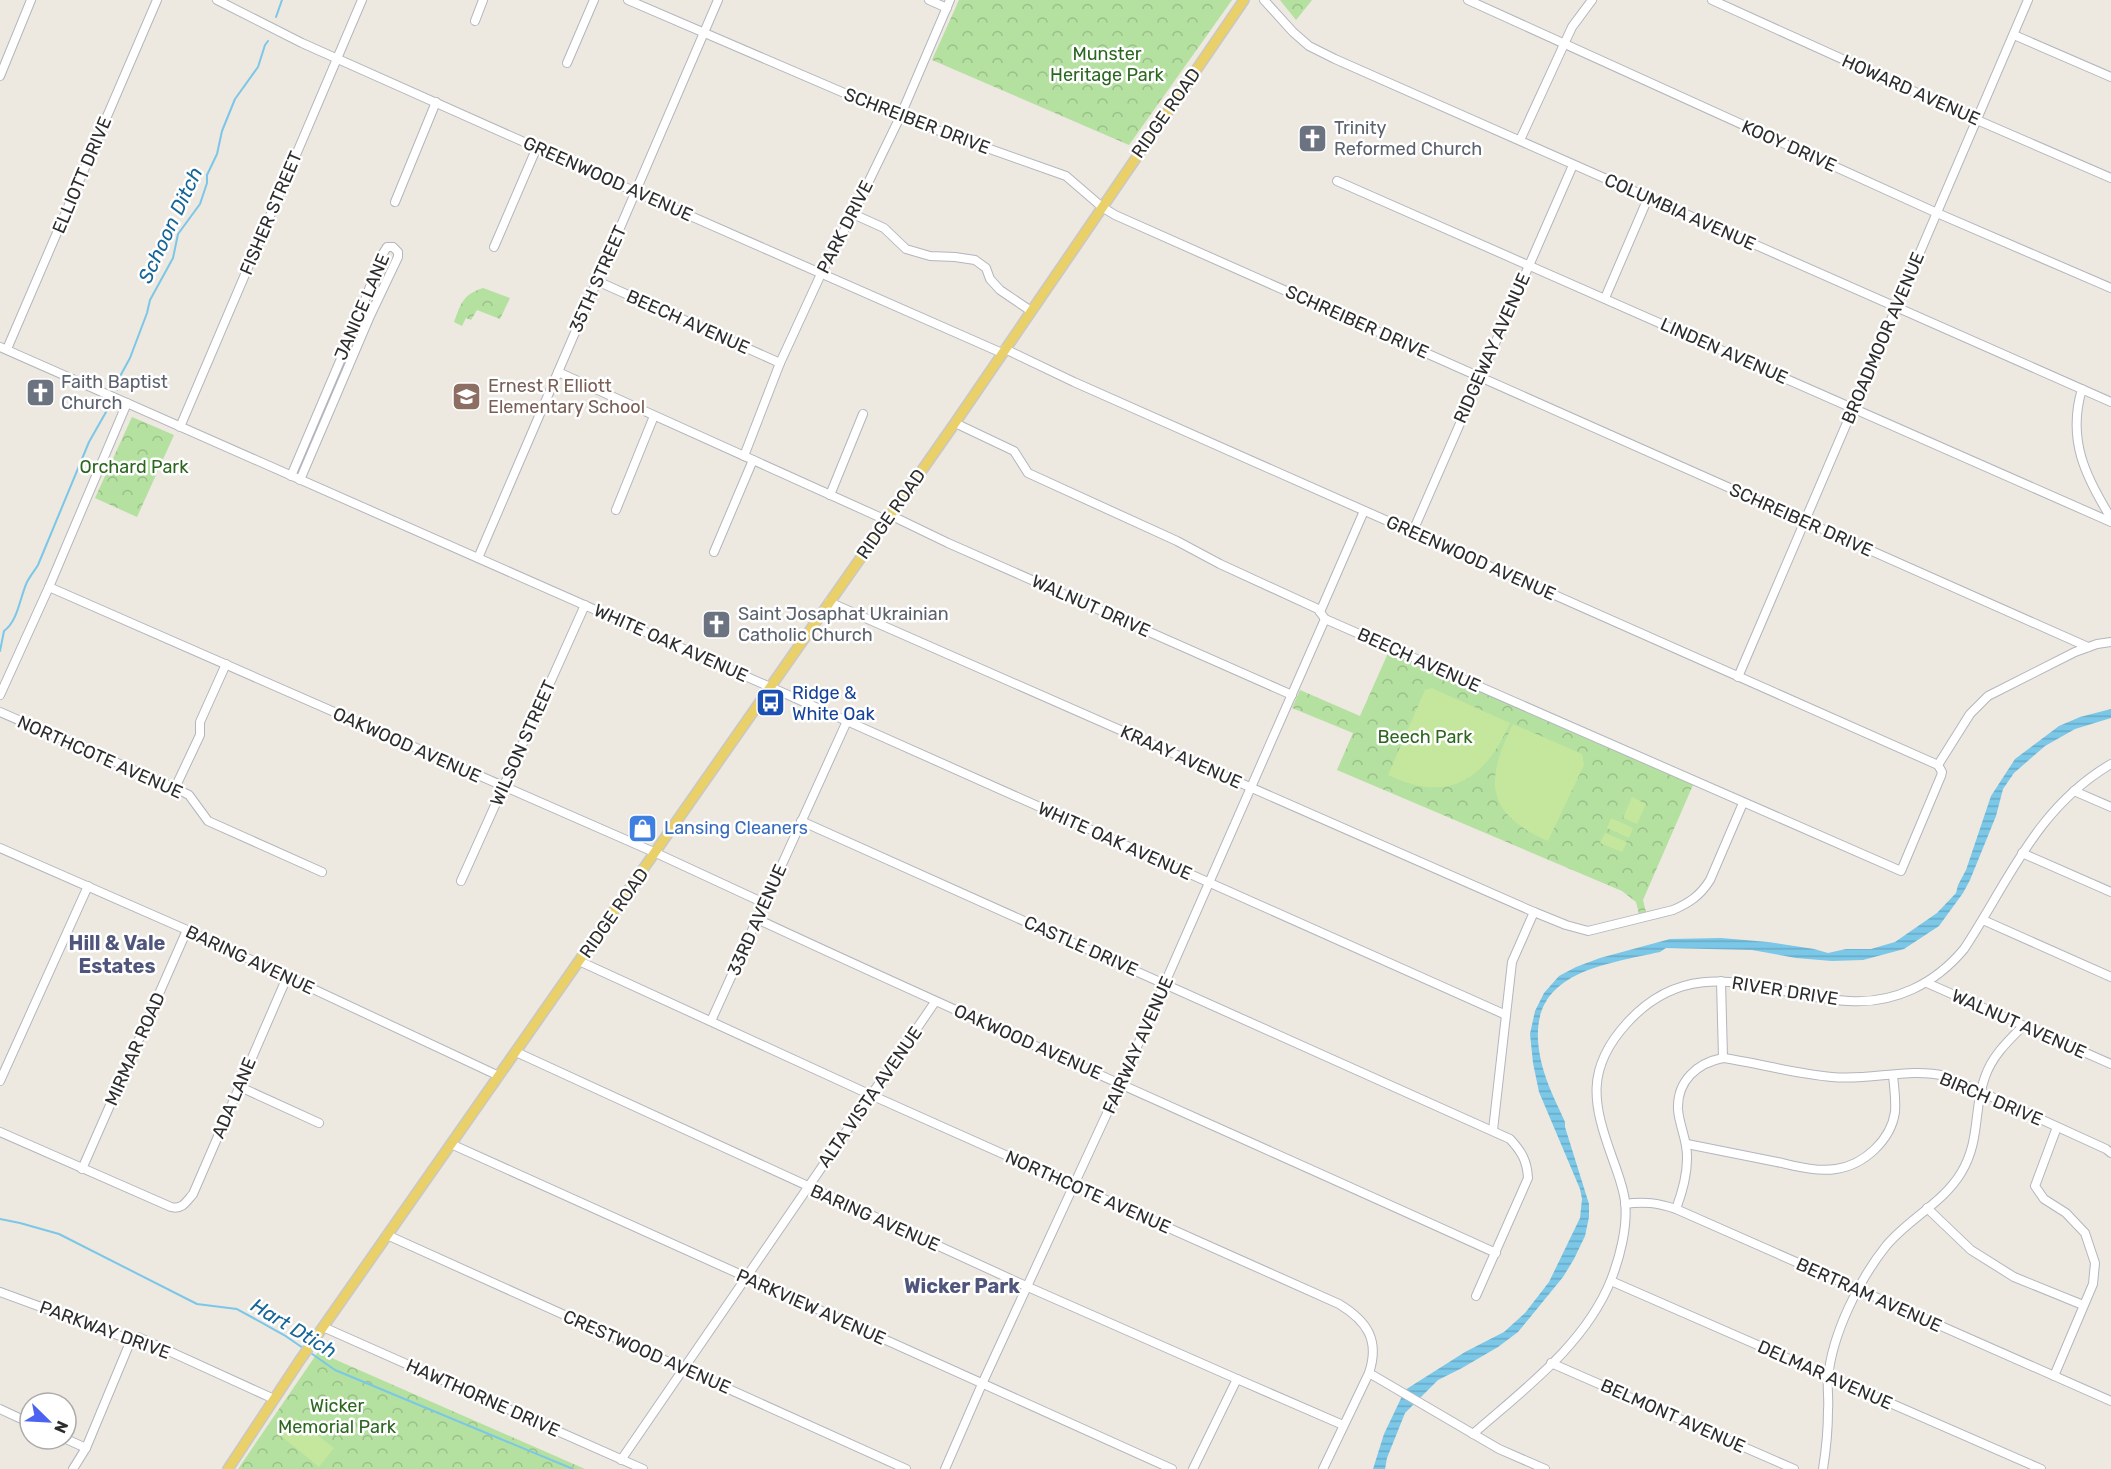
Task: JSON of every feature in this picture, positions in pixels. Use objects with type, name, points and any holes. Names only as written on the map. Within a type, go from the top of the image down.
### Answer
[{"type":"main road","name":"RIDGE ROAD","points":[[228,1469],[300,1360],[656,853],[1244,0]]},
{"type":"street","points":[[0,76],[32,0]]},
{"type":"street","name":"ELLIOTT DRIVE","points":[[3,348],[157,0]]},
{"type":"street","name":"GREENWOOD AVENUE","points":[[217,0],[337,58],[636,192],[1413,531],[1938,765]]},
{"type":"street","name":"FISHER STREET","points":[[180,427],[362,0]]},
{"type":"street","points":[[475,21],[483,0]]},
{"type":"street","points":[[567,63],[594,0]]},
{"type":"street","name":"SCHREIBER DRIVE","points":[[628,0],[900,117],[1066,176],[1102,207],[1115,215],[2088,647]]},
{"type":"street","name":"35TH STREET","points":[[478,558],[718,0]]},
{"type":"street","points":[[929,0],[949,4]]},
{"type":"street","name":"COLUMBIA AVENUE","points":[[1264,0],[1309,46],[2111,402]]},
{"type":"street","name":"KOOY DRIVE","points":[[1468,0],[1937,213],[2111,288]]},
{"type":"street","points":[[1520,140],[1572,27],[1592,0]]},
{"type":"street","name":"HOWARD AVENUE","points":[[1712,0],[2111,178]]},
{"type":"street","name":"BROADMOOR AVENUE","points":[[1738,677],[2028,0]]},
{"type":"street","name":"PARK DRIVE","points":[[744,456],[780,363],[821,274],[900,117],[949,4]]},
{"type":"street","points":[[2014,35],[2111,77]]},
{"type":"street","points":[[395,202],[436,102]]},
{"type":"street","points":[[494,247],[537,147]]},
{"type":"street","name":"RIDGEWAY AVENUE","points":[[1413,531],[1573,165]]},
{"type":"street","name":"LINDEN AVENUE","points":[[1337,181],[2111,522]]},
{"type":"street","points":[[1605,298],[1648,198]]},
{"type":"street","points":[[853,214],[884,228],[906,249],[930,256],[975,260],[986,268],[990,279],[1000,290],[1031,311]]},
{"type":"street","name":"JANICE LANE","points":[[291,476],[357,321],[382,255],[387,248],[393,247],[398,252],[398,257],[370,316],[300,480]]},
{"type":"street","name":"BEECH AVENUE","points":[[597,281],[780,363]]},
{"type":"street","name":"WHITE OAK AVENUE","points":[[3,348],[1506,1015]]},
{"type":"street","name":"WALNUT DRIVE","points":[[558,372],[830,495],[948,543],[1292,695]]},
{"type":"street","points":[[2082,389],[2078,402],[2076,425],[2080,455],[2092,488],[2111,518]]},
{"type":"street","points":[[0,695],[50,587],[127,404]]},
{"type":"street","points":[[830,495],[863,414]]},
{"type":"street","points":[[616,510],[654,416]]},
{"type":"street","name":"BEECH AVENUE","points":[[954,423],[1014,452],[1028,473],[1177,541],[1320,612],[1326,619],[1901,872],[1941,776],[1941,768],[1938,765]]},
{"type":"street","points":[[714,552],[753,460]]},
{"type":"street","points":[[1320,612],[1365,511]]},
{"type":"street","name":"OAKWOOD AVENUE","points":[[50,587],[656,853],[764,903]]},
{"type":"street","name":"KRAAY AVENUE","points":[[829,602],[1534,912]]},
{"type":"street","name":"WILSON STREET","points":[[461,881],[585,605]]},
{"type":"street","name":"FAIRWAY AVENUE","points":[[945,1469],[1121,1083],[1326,619]]},
{"type":"street","points":[[1938,765],[1970,714],[1988,696],[2088,647],[2111,642]]},
{"type":"street","points":[[175,788],[200,735],[200,722],[226,664]]},
{"type":"street","name":"NORTHCOTE AVENUE","points":[[0,712],[175,788],[189,795],[208,821],[322,872]]},
{"type":"street","name":"33RD AVENUE","points":[[711,1021],[847,721]]},
{"type":"street","name":"RIVER DRIVE","points":[[1473,1434],[1551,1363],[1584,1326],[1611,1281],[1623,1235],[1625,1204],[1620,1180],[1600,1122],[1596,1105],[1596,1085],[1607,1051],[1627,1023],[1652,1002],[1682,988],[1707,981],[1749,983],[1850,1001],[1882,999],[1927,983],[1954,962],[2046,819],[2073,791],[2111,764]]},
{"type":"street","points":[[2073,791],[2111,807]]},
{"type":"street","points":[[1492,1130],[1512,962],[1534,912],[1588,931],[1685,905],[1703,891],[1710,880],[1743,803]]},
{"type":"street","name":"CASTLE DRIVE","points":[[801,821],[1510,1139],[1522,1151],[1527,1164],[1528,1178],[1476,1296]]},
{"type":"street","name":"BARING AVENUE","points":[[0,848],[187,930],[499,1076]]},
{"type":"street","points":[[2022,853],[2111,892]]},
{"type":"street","points":[[0,1082],[88,886]]},
{"type":"street","name":"OAKWOOD AVENUE","points":[[757,919],[935,1002],[1121,1083],[1496,1253]]},
{"type":"street","points":[[1983,920],[2111,977]]},
{"type":"street","name":"MIRMAR ROAD","points":[[82,1169],[187,930]]},
{"type":"street","name":"NORTHCOTE AVENUE","points":[[579,961],[871,1095],[1339,1304],[1362,1320],[1371,1338],[1373,1355],[1370,1373]]},
{"type":"street","name":"ADA LANE","points":[[82,1169],[171,1207],[177,1209],[182,1207],[193,1194],[287,977]]},
{"type":"street","points":[[1676,1209],[1686,1173],[1687,1144],[1678,1110],[1678,1097],[1683,1083],[1691,1072],[1710,1060],[1723,1058],[1721,981]]},
{"type":"street","name":"WALNUT AVENUE","points":[[1927,983],[2111,1064]]},
{"type":"street","name":"ALTA VISTA AVENUE","points":[[621,1460],[935,1002]]},
{"type":"street","points":[[1823,1469],[1828,1412],[1828,1377],[1844,1318],[1875,1260],[1892,1240],[1945,1192],[1960,1175],[1970,1156],[1976,1136],[1984,1077],[1992,1061],[2023,1026]]},
{"type":"street","name":"BARING AVENUE","points":[[516,1052],[807,1187],[1237,1379]]},
{"type":"street","name":"BIRCH DRIVE","points":[[1723,1058],[1832,1077],[1865,1078],[1930,1072],[1982,1092],[2111,1153]]},
{"type":"street","points":[[1687,1144],[1811,1168],[1837,1169],[1847,1166],[1878,1146],[1891,1125],[1895,1098],[1893,1075]]},
{"type":"street","points":[[238,1086],[319,1123]]},
{"type":"street","points":[[2054,1376],[2093,1284],[2094,1263],[2088,1240],[2079,1225],[2066,1213],[2044,1199],[2035,1186],[2057,1127]]},
{"type":"street","points":[[0,1132],[82,1169]]},
{"type":"street","name":"PARKVIEW AVENUE","points":[[451,1144],[1172,1469]]},
{"type":"street","name":"BERTRAM AVENUE","points":[[1625,1204],[1644,1201],[1676,1209],[2111,1401]]},
{"type":"street","points":[[1927,1208],[1971,1250],[2014,1277],[2083,1305]]},
{"type":"street","name":"CRESTWOOD AVENUE","points":[[387,1235],[906,1469]]},
{"type":"street","name":"DELMAR AVENUE","points":[[1611,1281],[2041,1469]]},
{"type":"street","name":"PARKWAY DRIVE","points":[[0,1292],[131,1340],[138,1337],[274,1399]]},
{"type":"street","name":"HAWTHORNE DRIVE","points":[[323,1327],[643,1469]]},
{"type":"street","points":[[73,1469],[86,1448],[131,1340]]},
{"type":"street","name":"BELMONT AVENUE","points":[[1551,1363],[1794,1469]]},
{"type":"street","points":[[1323,1469],[1370,1373],[1499,1449],[1545,1469]]},
{"type":"street","points":[[1193,1469],[1237,1379],[1343,1425]]},
{"type":"street","points":[[0,1409],[18,1417]]},
{"type":"street","points":[[78,1444],[86,1448]]},
{"type":"green space","name":"Munster Heritage Park","points":[[959,0],[1232,0],[1129,145],[932,60]]},
{"type":"green space","points":[[1280,0],[1312,0],[1296,20]]},
{"type":"green space","points":[[483,288],[510,298],[500,319],[477,310],[471,320],[466,318],[462,326],[454,322],[466,297]]},
{"type":"green space","name":"Orchard Park","points":[[132,417],[174,435],[137,517],[95,498]]},
{"type":"green space","name":"Beech Park","points":[[1389,651],[1693,785],[1643,900],[1646,912],[1639,914],[1636,902],[1622,891],[1337,770],[1353,733],[1292,708],[1300,690],[1360,716]]},
{"type":"green space","points":[[1432,688],[1510,723],[1489,759],[1476,772],[1462,781],[1446,786],[1429,787],[1388,775],[1425,690]]},
{"type":"green space","points":[[1513,724],[1582,754],[1584,765],[1548,841],[1528,831],[1512,819],[1502,807],[1496,794],[1495,779],[1498,763]]},
{"type":"green space","points":[[1632,797],[1646,804],[1637,824],[1623,818]]},
{"type":"green space","points":[[1611,818],[1633,828],[1629,838],[1607,828]]},
{"type":"green space","points":[[1605,833],[1627,842],[1622,852],[1600,843]]},
{"type":"green space","name":"Wicker Memorial Park","points":[[318,1352],[585,1469],[238,1469]]},
{"type":"green space","points":[[296,1418],[334,1448],[319,1467],[281,1436]]},
{"type":"water","points":[[2111,709],[2111,718],[2075,729],[2045,746],[2014,773],[2003,789],[1996,816],[1963,893],[1939,926],[1904,949],[1863,960],[1832,961],[1796,958],[1752,950],[1666,948],[1660,952],[1608,964],[1585,972],[1565,982],[1550,996],[1540,1015],[1538,1040],[1544,1072],[1565,1122],[1589,1204],[1585,1236],[1563,1277],[1518,1332],[1498,1347],[1438,1380],[1405,1413],[1387,1458],[1385,1469],[1373,1469],[1384,1434],[1405,1390],[1465,1352],[1504,1332],[1525,1313],[1549,1282],[1580,1218],[1582,1199],[1580,1189],[1539,1092],[1530,1034],[1535,1011],[1544,993],[1559,976],[1600,958],[1670,939],[1721,938],[1768,942],[1828,953],[1846,949],[1871,949],[1895,942],[1937,913],[1956,893],[1991,796],[2015,759],[2059,726],[2080,717]]},
{"type":"waterway","name":"Schoon Ditch","points":[[276,17],[282,0]]},
{"type":"waterway","name":"Schoon Ditch","points":[[117,390],[118,380],[130,358],[150,300],[173,258],[178,234],[200,204],[207,183],[207,175],[217,154],[222,131],[235,99],[258,67],[268,41]]},
{"type":"waterway","name":"Schoon Ditch","points":[[0,651],[4,631],[16,615],[27,582],[38,565],[89,442],[110,405]]},
{"type":"waterway","name":"Hart Dtich","points":[[0,1219],[59,1234],[197,1304],[237,1309],[303,1348]]},
{"type":"waterway","name":"Hart Dtich","points":[[308,1351],[335,1370],[573,1469]]},
{"type":"place","name":"Trinity Reformed Church","points":[[1313,138]]},
{"type":"place","name":"Faith Baptist Church","points":[[40,392]]},
{"type":"place","name":"Ernest R Elliott Elementary School","points":[[467,396]]},
{"type":"place","name":"Saint Josaphat Ukrainian Catholic Church","points":[[717,624]]},
{"type":"place","name":"Ridge & White Oak","points":[[771,703]]},
{"type":"place","name":"Lansing Cleaners","points":[[643,828]]},
{"type":"district","name":"Hill & Vale Estates","points":[[117,954]]},
{"type":"district","name":"Wicker Park","points":[[962,1286]]}]
